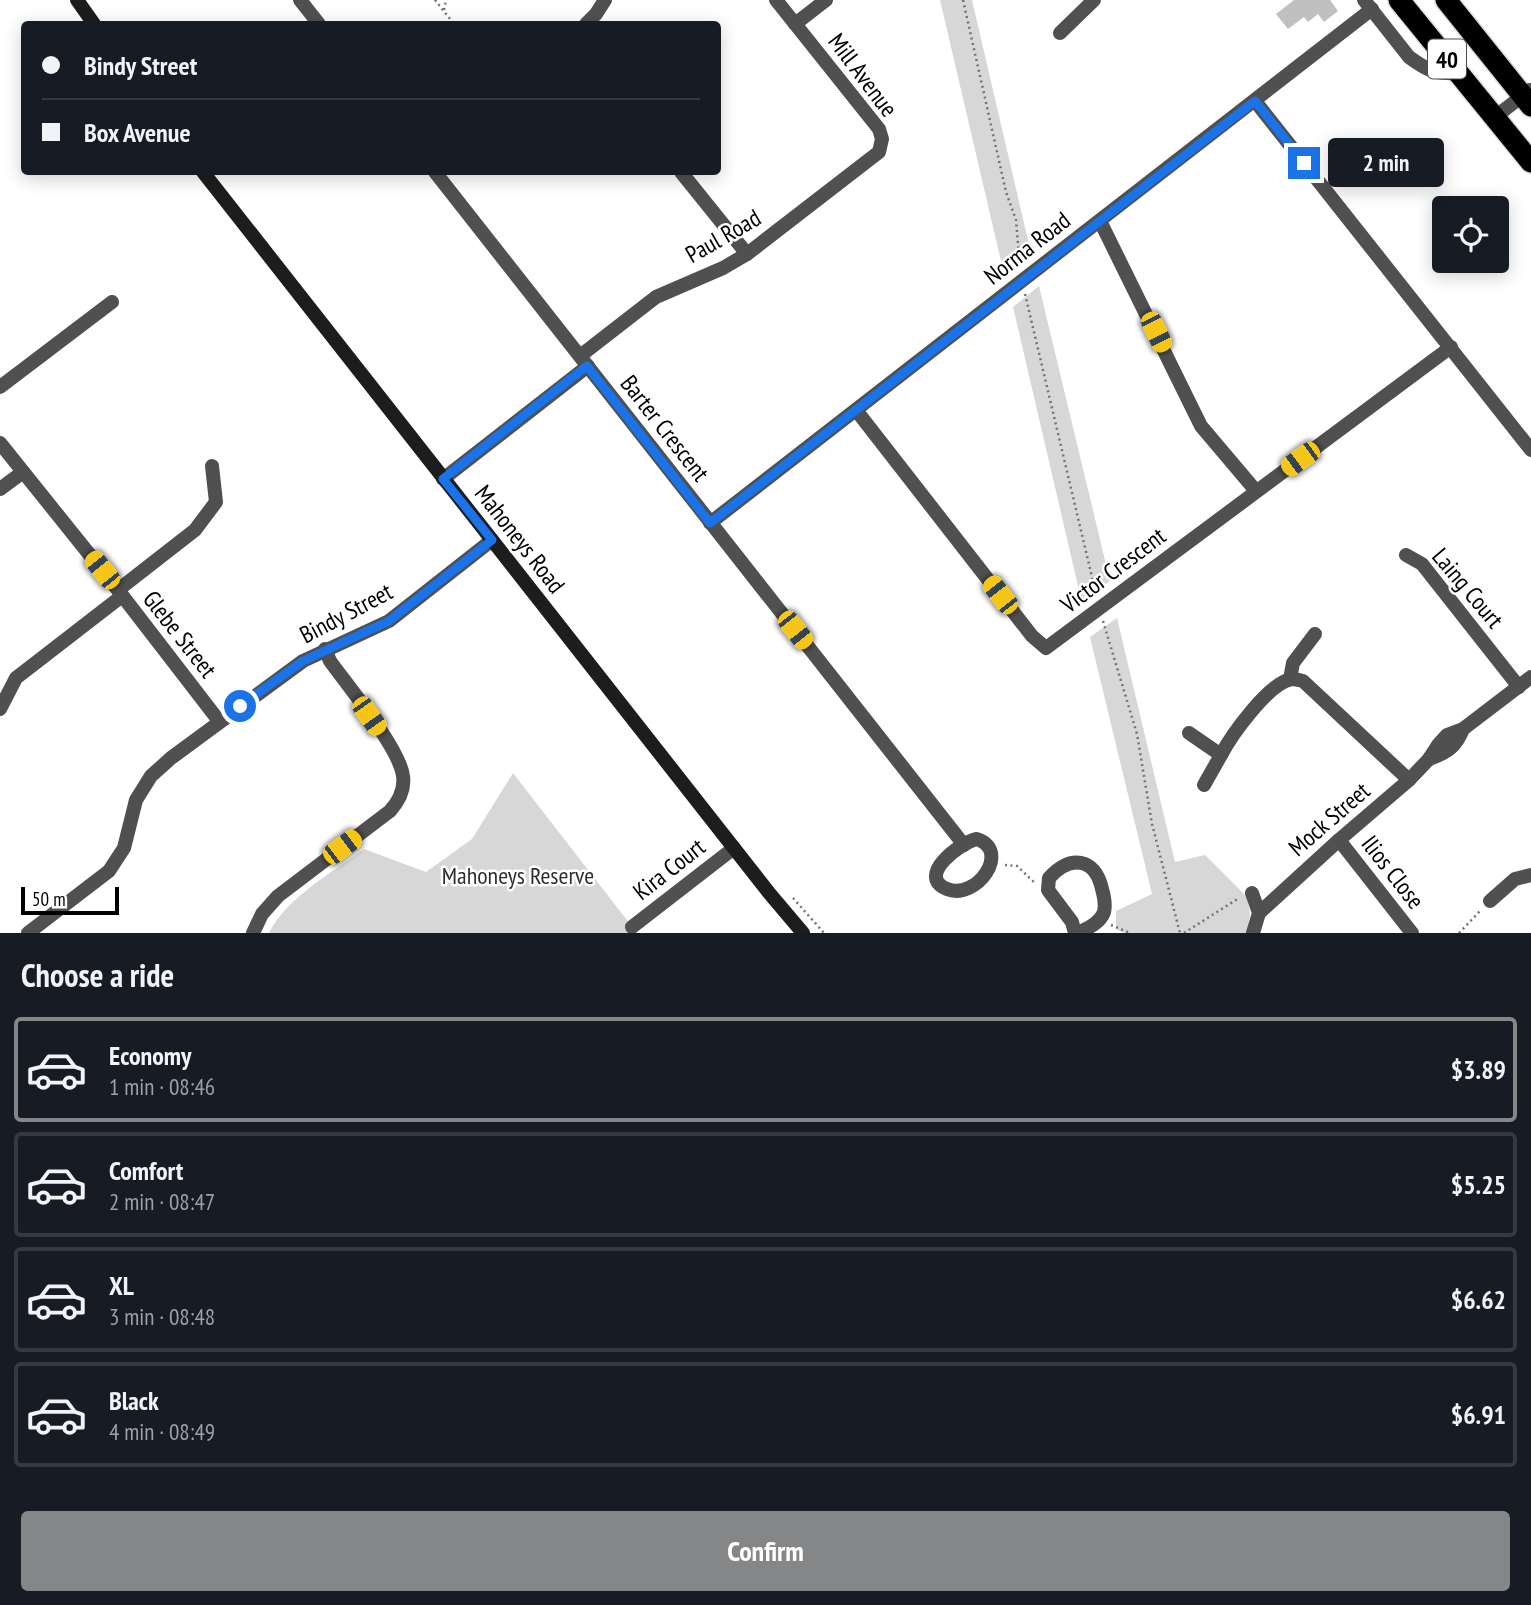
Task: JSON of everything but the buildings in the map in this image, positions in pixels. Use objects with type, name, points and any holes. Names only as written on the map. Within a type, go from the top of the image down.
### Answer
[{"type":"highway","name":"40","points":[[1399,0],[1531,162]]},
{"type":"highway","name":"40","points":[[1446,0],[1528,97]]},
{"type":"main road","points":[[77,0],[92,21]]},
{"type":"main road","name":"Mahoneys Road","points":[[205,175],[803,933]]},
{"type":"street","points":[[300,0],[318,21]]},
{"type":"street","points":[[589,21],[605,0]]},
{"type":"street","name":"Mill Avenue","points":[[776,0],[879,130],[882,147]]},
{"type":"street","points":[[795,24],[826,0]]},
{"type":"street","points":[[1060,33],[1094,0]]},
{"type":"street","points":[[1368,4],[1409,57],[1438,74],[1458,72]]},
{"type":"street","name":"Norma Road","points":[[710,523],[1255,101],[1368,4]]},
{"type":"street","points":[[1495,117],[1528,97]]},
{"type":"street","points":[[1255,101],[1531,450]]},
{"type":"street","name":"Paul Road","points":[[443,479],[656,297],[723,268],[747,254],[875,157],[882,147]]},
{"type":"street","name":"Barter Crescent","points":[[437,175],[964,845]]},
{"type":"street","points":[[683,175],[747,254]]},
{"type":"street","points":[[1100,221],[1201,426],[1256,491]]},
{"type":"street","points":[[0,387],[112,302]]},
{"type":"street","name":"Victor Crescent","points":[[856,410],[1032,636],[1046,648],[1451,347]]},
{"type":"street","name":"Glebe Street","points":[[0,443],[219,721]]},
{"type":"street","points":[[0,709],[16,678],[195,530],[216,502],[212,466]]},
{"type":"street","points":[[0,489],[23,472]]},
{"type":"street","name":"Bindy Street","points":[[28,933],[109,871],[124,848],[136,800],[150,776],[219,721],[303,661],[389,621],[492,540]]},
{"type":"street","name":"Laing Court","points":[[1406,555],[1422,564],[1519,687]]},
{"type":"street","points":[[1290,679],[1293,663],[1315,634]]},
{"type":"street","points":[[253,933],[262,914],[278,896],[390,811],[402,793],[403,776],[399,761],[330,661],[325,649]]},
{"type":"street","name":"Mock Street","points":[[1259,913],[1429,760],[1446,753],[1458,743],[1463,729],[1531,677]]},
{"type":"street","points":[[1204,785],[1243,719],[1274,689],[1290,679],[1303,681],[1409,780]]},
{"type":"street","points":[[1189,733],[1221,755]]},
{"type":"street","points":[[970,840],[984,841],[991,854],[990,864],[983,878],[973,887],[961,891],[943,888],[937,880],[936,872],[940,864],[964,845],[970,840]]},
{"type":"street","name":"Ilios Close","points":[[1339,840],[1412,933]]},
{"type":"street","name":"Kira Court","points":[[632,927],[734,848]]},
{"type":"street","points":[[1083,863],[1091,867],[1099,877],[1105,902],[1104,911],[1099,920],[1077,933],[1048,890],[1049,878],[1059,867],[1083,863]]},
{"type":"street","points":[[1490,901],[1515,879],[1531,874]]},
{"type":"street","points":[[1252,893],[1259,913],[1253,933]]},
{"type":"path","points":[[435,0],[451,21]]},
{"type":"path","points":[[443,11],[446,0]]},
{"type":"path","points":[[963,0],[1006,192],[1016,220],[1022,281],[1100,608],[1137,734],[1152,824],[1182,933],[1252,893]]},
{"type":"path","points":[[990,864],[1017,866],[1039,887],[1048,890]]},
{"type":"path","points":[[1459,933],[1490,901]]},
{"type":"path","points":[[1099,920],[1130,933]]},
{"type":"green space","points":[[940,0],[972,0],[1031,253],[1004,274]]},
{"type":"green space","points":[[1039,286],[1110,581],[1082,603],[1013,307]]},
{"type":"green space","points":[[1117,618],[1175,862],[1205,855],[1247,897],[1250,914],[1247,933],[1124,933],[1116,929],[1116,911],[1152,894],[1090,637]]},
{"type":"green space","name":"Mahoneys Reserve","points":[[513,773],[637,933],[269,933],[287,908],[299,897],[364,849],[426,872],[472,839]]},
{"type":"route","points":[[240,706],[303,661],[389,621],[492,540],[443,479],[587,366],[710,523],[1255,101],[1304,163]]}]
